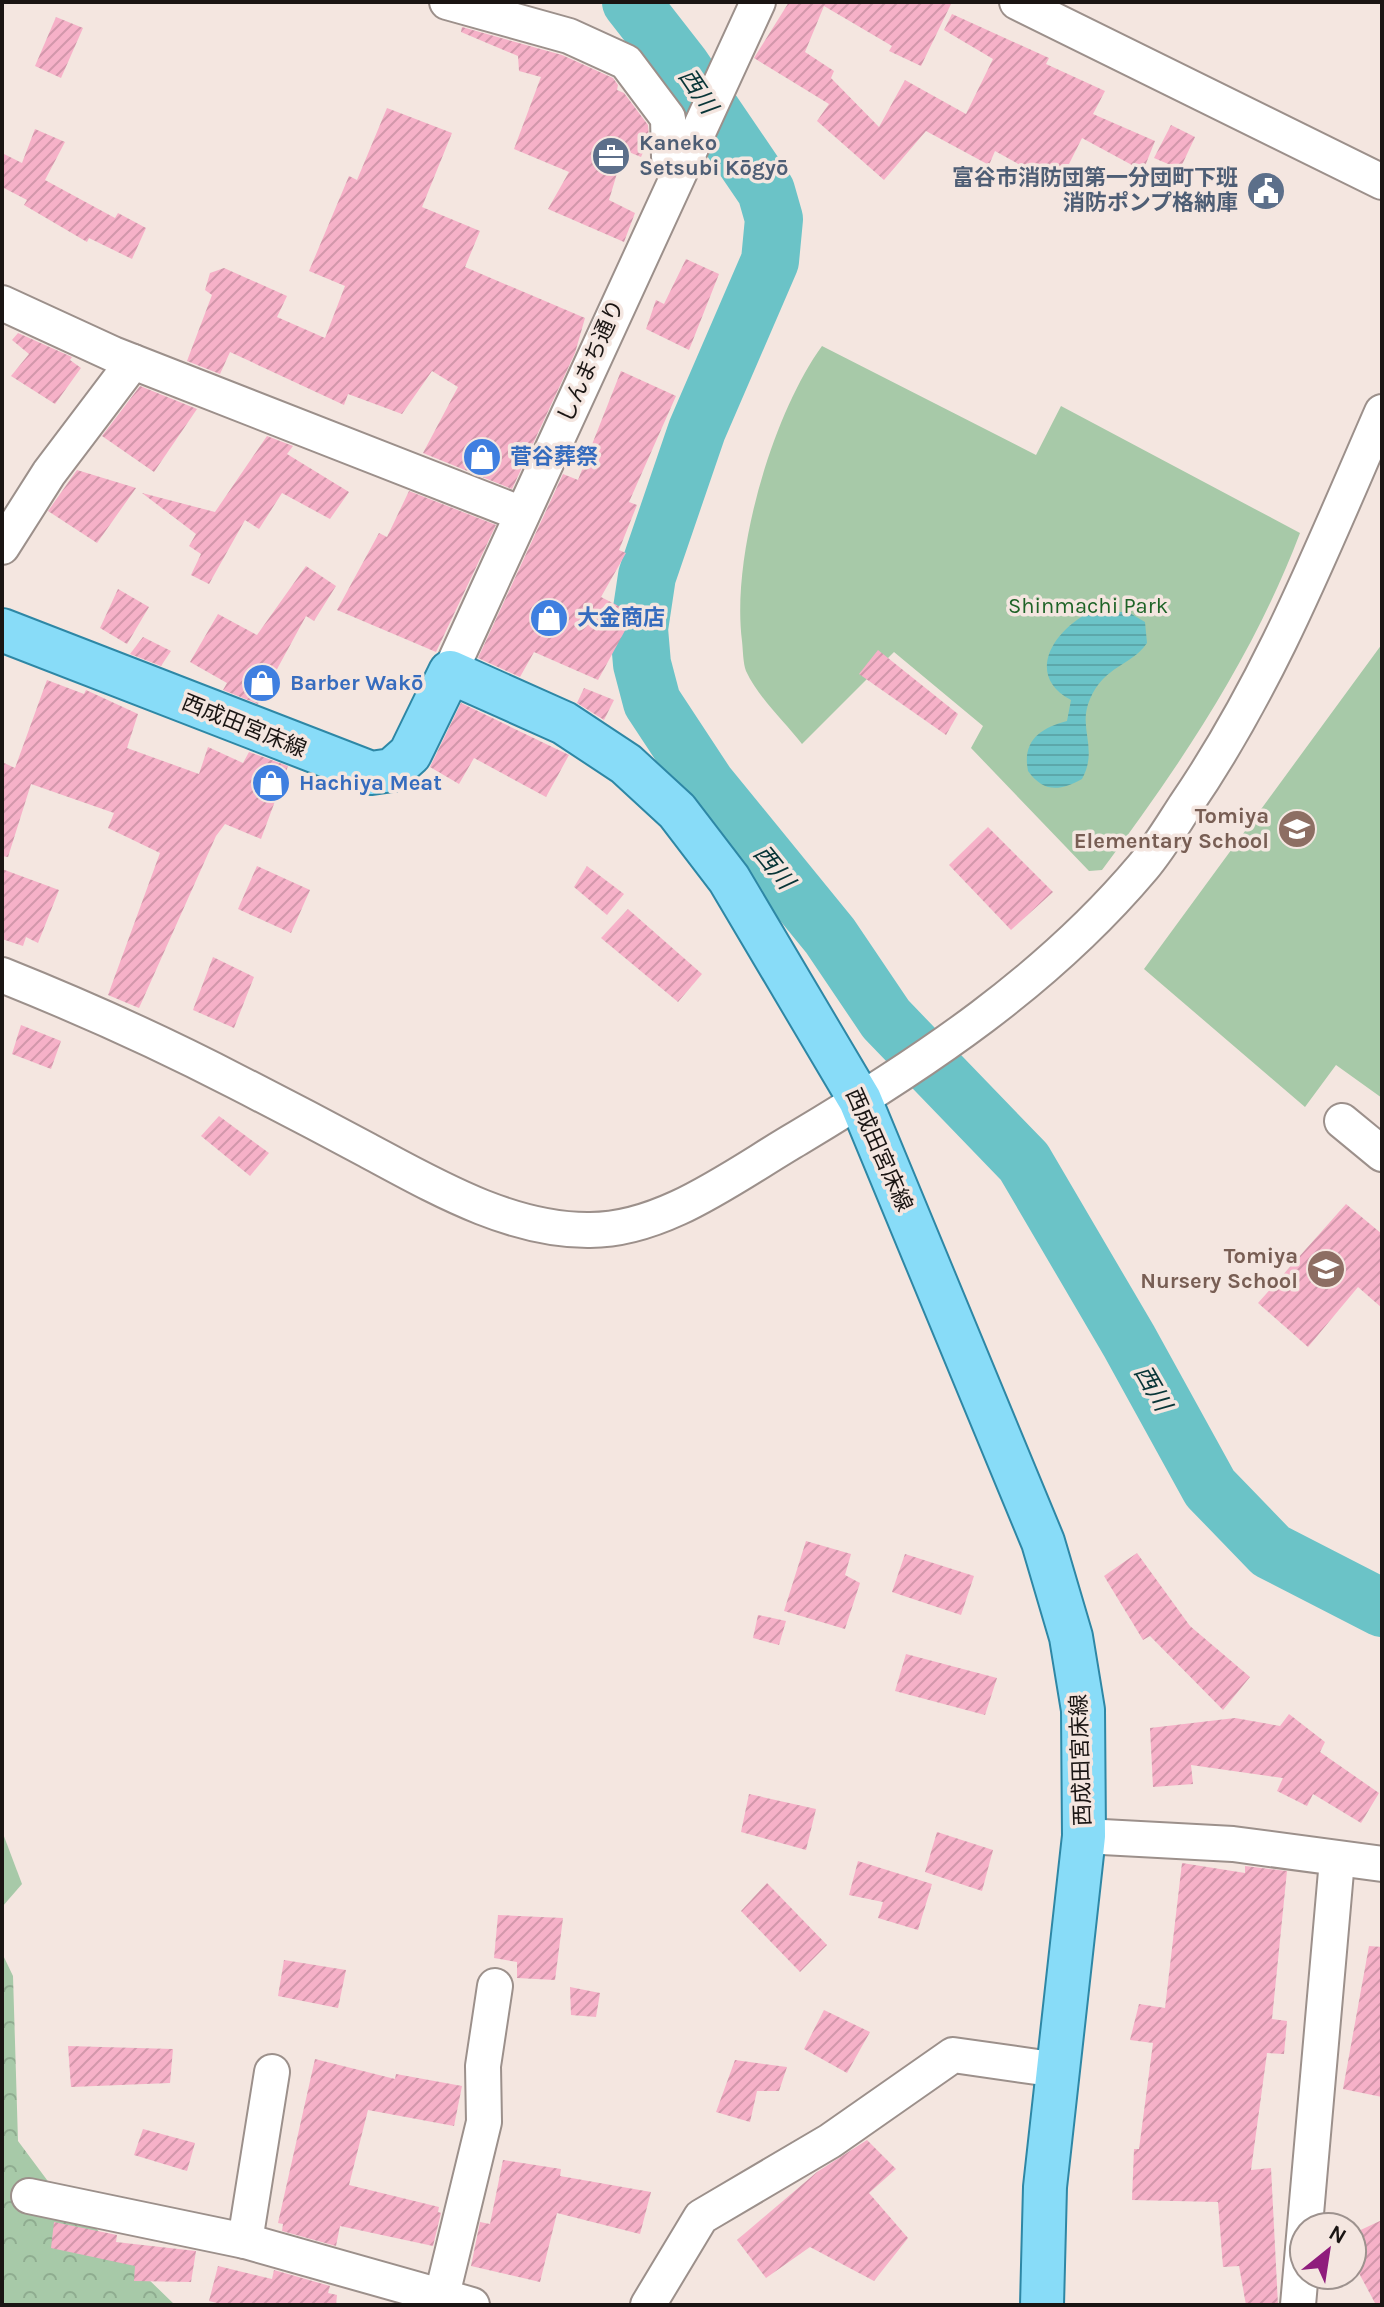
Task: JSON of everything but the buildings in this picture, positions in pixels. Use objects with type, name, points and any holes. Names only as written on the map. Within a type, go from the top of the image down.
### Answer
[{"type":"main road","name":"西成田宮床線","points":[[2,630],[371,773],[392,770],[410,754],[450,672],[564,723],[626,764],[677,811],[729,879],[875,1090],[1043,1542],[1071,1637],[1083,1710],[1084,1836],[1045,2187],[1042,2305]]},
{"type":"street","points":[[447,2],[569,36],[626,62],[668,118],[669,157],[687,152]]},
{"type":"street","name":"しんまち通り","points":[[450,672],[758,2]]},
{"type":"street","points":[[1017,2],[1382,182]]},
{"type":"street","points":[[2,303],[133,362],[522,514]]},
{"type":"street","points":[[2,547],[49,473],[133,362]]},
{"type":"street","points":[[2,975],[87,1009],[230,1078],[461,1201],[522,1220],[590,1230],[644,1221],[706,1192],[969,1029],[1031,981],[1096,920],[1147,863],[1210,770],[1272,663],[1382,412]]},
{"type":"street","points":[[1342,1121],[1382,1154]]},
{"type":"street","points":[[1084,1836],[1233,1844],[1382,1864]]},
{"type":"street","points":[[1298,2305],[1337,1860]]},
{"type":"street","points":[[29,2196],[245,2241],[457,2300],[484,2122],[483,2066],[495,1986]]},
{"type":"street","points":[[648,2305],[701,2217],[830,2141],[953,2055],[1058,2070]]},
{"type":"street","points":[[245,2241],[272,2072]]},
{"type":"green space","name":"Shinmachi Park","points":[[822,346],[1036,455],[1061,406],[1300,533],[1238,666],[1160,790],[1102,870],[1089,871],[971,748],[983,726],[894,652],[802,744],[751,681],[744,660],[740,607],[749,528],[772,447],[787,409]]},
{"type":"green space","name":"Tomiya Elementary School","points":[[1382,644],[1382,1098],[1336,1065],[1305,1107],[1144,969]]},
{"type":"green space","points":[[2,1831],[22,1884],[2,1907]]},
{"type":"green space","points":[[2,1953],[13,1976],[18,2141],[50,2184],[175,2305],[2,2305]]},
{"type":"water","points":[[1090,612],[1128,612],[1145,622],[1147,643],[1103,679],[1090,699],[1086,719],[1089,758],[1082,779],[1053,788],[1040,783],[1028,771],[1028,752],[1041,732],[1067,721],[1071,700],[1057,690],[1049,678],[1049,653],[1065,630]]},
{"type":"waterway","name":"西川","points":[[631,2],[681,66],[766,191],[774,219],[770,261],[697,430],[647,576],[639,629],[642,664],[652,702],[706,784],[830,936],[886,1019],[1024,1162],[1129,1341],[1210,1488],[1271,1551],[1382,1608]]},
{"type":"place","name":"Kaneko Setsubi Kōgyō","points":[[611,156]]},
{"type":"place","name":"富谷市消防団第一分団町下班 消防ポンプ格納庫","points":[[1266,191]]},
{"type":"place","name":"菅谷葬祭","points":[[482,457]]},
{"type":"place","name":"大金商店","points":[[549,618]]},
{"type":"place","name":"Barber Wakō","points":[[262,683]]},
{"type":"place","name":"Hachiya Meat","points":[[271,783]]},
{"type":"place","name":"Tomiya Elementary School","points":[[1297,829]]},
{"type":"place","name":"Tomiya Nursery School","points":[[1326,1269]]}]
